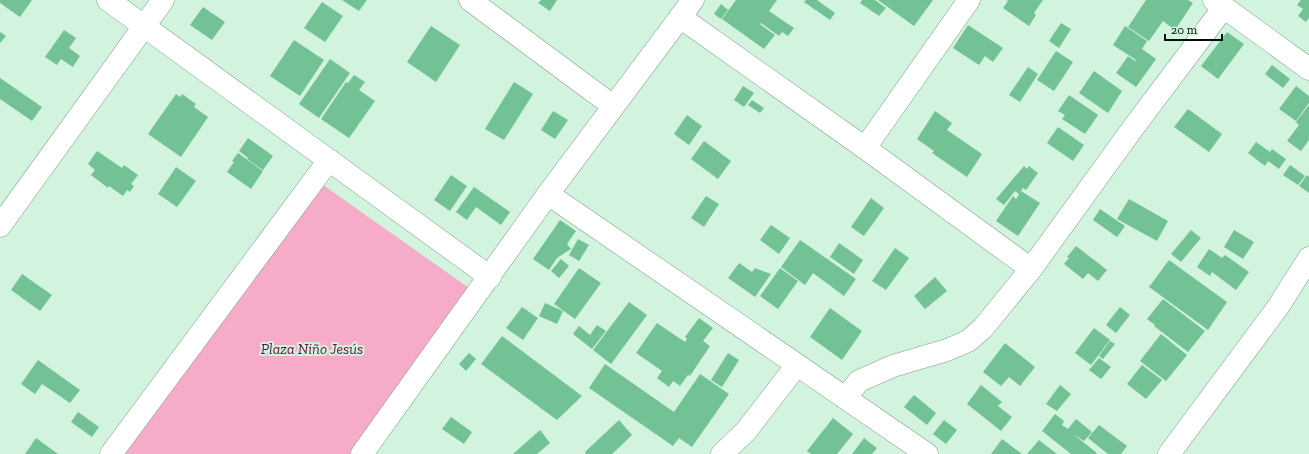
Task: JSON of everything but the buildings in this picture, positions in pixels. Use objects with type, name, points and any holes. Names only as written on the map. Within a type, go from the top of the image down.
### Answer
[{"type":"street","points":[[108,0],[490,277]]},
{"type":"street","points":[[0,226],[163,0]]},
{"type":"street","points":[[470,0],[613,106]]},
{"type":"street","points":[[865,148],[969,0]]},
{"type":"street","points":[[845,398],[859,381],[893,366],[947,350],[968,341],[983,328],[1031,269],[1138,122],[1219,3],[1309,69]]},
{"type":"street","points":[[362,454],[548,194],[687,8],[865,148],[1031,269]]},
{"type":"street","points":[[111,454],[329,160]]},
{"type":"street","points":[[548,194],[927,454]]},
{"type":"street","points":[[1169,454],[1278,307],[1309,258]]},
{"type":"street","points":[[722,454],[746,431],[797,365]]},
{"type":"green space","name":"Plaza Niño Jesús","points":[[316,180],[469,288],[352,454],[124,454]]}]
